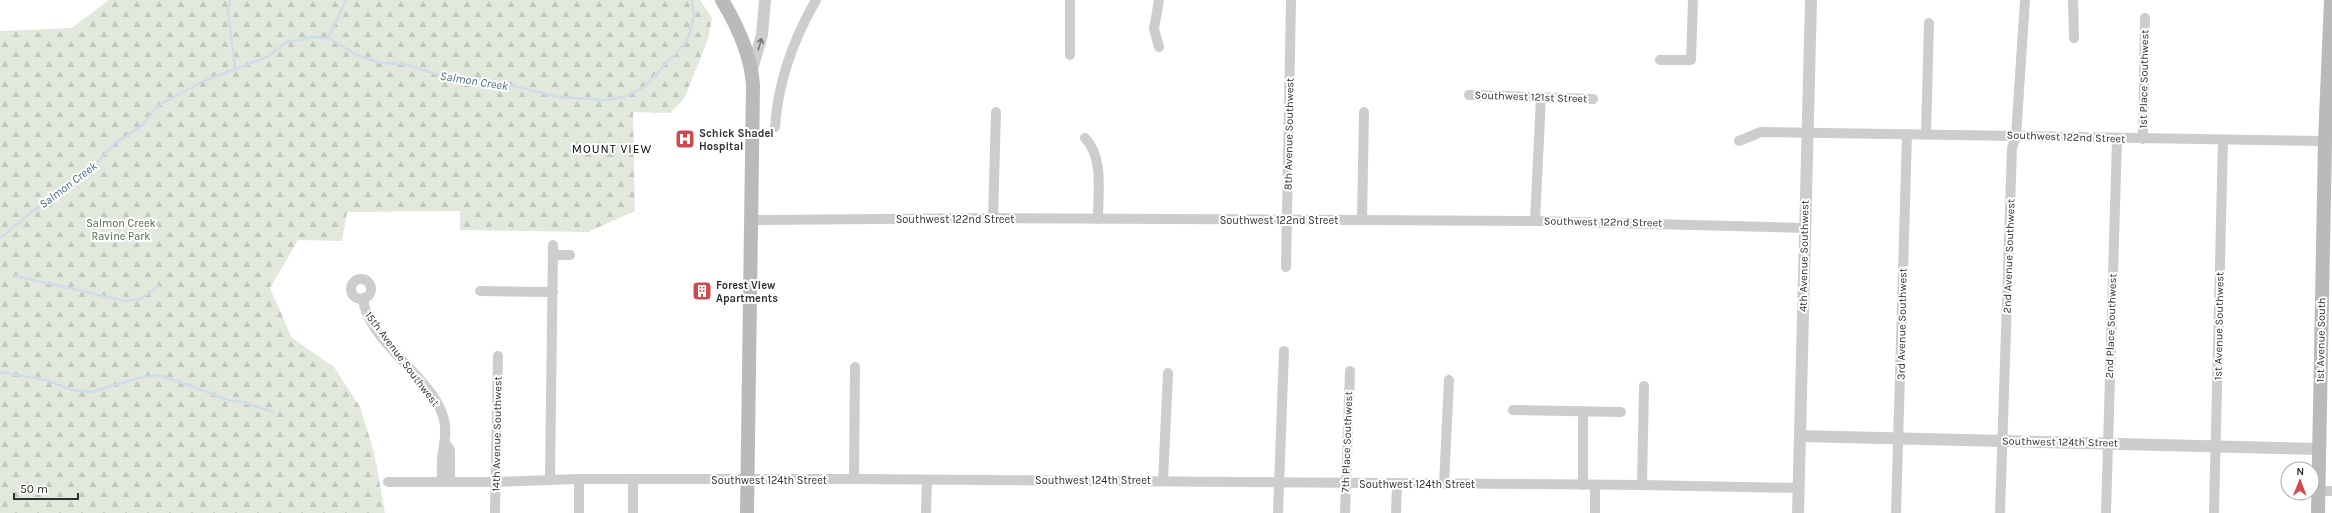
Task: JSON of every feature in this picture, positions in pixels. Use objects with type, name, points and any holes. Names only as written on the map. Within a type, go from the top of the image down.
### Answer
[{"type":"main road","points":[[722,0],[736,27],[752,69],[752,220],[747,513]]},
{"type":"main road","name":"1st Avenue South","points":[[2318,513],[2325,491],[2320,449],[2325,141],[2331,0]]},
{"type":"street","points":[[752,69],[762,35],[765,0]]},
{"type":"street","points":[[775,127],[781,86],[795,46],[816,0]]},
{"type":"street","points":[[1070,0],[1070,55]]},
{"type":"street","points":[[1159,0],[1154,29],[1159,47]]},
{"type":"street","name":"8th Avenue Southwest","points":[[1286,267],[1291,0]]},
{"type":"street","points":[[1660,60],[1690,60],[1693,0]]},
{"type":"street","name":"4th Avenue Southwest","points":[[1798,513],[1811,0]]},
{"type":"street","name":"2nd Avenue Southwest","points":[[2000,513],[2012,148],[2016,136],[2025,0]]},
{"type":"street","points":[[2073,0],[2074,38]]},
{"type":"street","name":"1st Place Southwest","points":[[2143,139],[2145,18]]},
{"type":"street","points":[[1926,133],[1929,23]]},
{"type":"street","name":"Southwest 121st Street","points":[[1469,95],[1593,99]]},
{"type":"street","points":[[1535,221],[1541,97]]},
{"type":"street","points":[[993,218],[996,112]]},
{"type":"street","points":[[1362,220],[1364,112]]},
{"type":"street","name":"Southwest 122nd Street","points":[[1739,141],[1761,132],[1926,133],[2116,139],[2325,141]]},
{"type":"street","name":"3rd Avenue Southwest","points":[[1896,513],[1900,438],[1906,134]]},
{"type":"street","points":[[1085,138],[1094,150],[1098,167],[1098,219]]},
{"type":"street","name":"2nd Place Southwest","points":[[2106,513],[2116,139]]},
{"type":"street","name":"1st Avenue Southwest","points":[[2214,513],[2223,140]]},
{"type":"street","name":"Southwest 122nd Street","points":[[752,220],[993,218],[1287,221],[1535,221],[1805,228]]},
{"type":"street","points":[[550,480],[553,250],[570,255]]},
{"type":"street","points":[[480,291],[552,292]]},
{"type":"street","name":"15th Avenue Southwest","points":[[363,298],[364,308],[373,324],[436,401],[443,416],[446,444],[450,450],[446,482]]},
{"type":"street","points":[[1278,513],[1284,351]]},
{"type":"street","name":"14th Avenue Southwest","points":[[495,513],[498,356]]},
{"type":"street","points":[[854,479],[855,367]]},
{"type":"street","name":"7th Place Southwest","points":[[1345,513],[1350,371]]},
{"type":"street","points":[[1163,481],[1168,373]]},
{"type":"street","points":[[1444,484],[1449,380]]},
{"type":"street","points":[[1642,485],[1644,386]]},
{"type":"street","points":[[1513,410],[1621,412]]},
{"type":"street","points":[[1583,411],[1583,485]]},
{"type":"street","name":"Southwest 124th Street","points":[[1800,436],[2320,449]]},
{"type":"street","points":[[579,479],[579,513]]},
{"type":"street","name":"Southwest 124th Street","points":[[388,482],[495,482],[579,479],[854,479],[1642,485],[1798,488]]},
{"type":"street","points":[[633,480],[633,513]]},
{"type":"street","points":[[926,513],[927,480]]},
{"type":"street","points":[[1396,513],[1397,484]]},
{"type":"street","points":[[1595,485],[1595,513]]},
{"type":"green space","name":"Salmon Creek Ravine Park","points":[[109,0],[700,0],[712,18],[708,39],[684,99],[670,113],[633,112],[635,211],[588,232],[460,230],[460,211],[347,212],[342,241],[298,240],[270,288],[292,338],[334,367],[360,407],[374,452],[385,513],[0,513],[0,31],[72,28]]},
{"type":"waterway","name":"Salmon Creek","points":[[230,0],[228,11],[235,68]]},
{"type":"waterway","points":[[328,38],[346,0]]},
{"type":"waterway","name":"Salmon Creek","points":[[0,238],[69,182],[99,161],[114,144],[143,125],[157,106],[204,81],[267,57],[287,42],[313,37],[328,38],[357,55],[381,63],[405,64],[436,74],[502,83],[558,97],[605,100],[624,97],[644,87],[686,42],[694,14],[692,0]]},
{"type":"waterway","points":[[16,276],[125,301],[141,299],[158,286]]},
{"type":"waterway","points":[[0,372],[46,380],[72,390],[92,392],[138,378],[159,375],[228,400],[243,402],[273,412]]},
{"type":"place","name":"Schick Shadel Hospital","points":[[685,139]]},
{"type":"place","name":"Forest View Apartments","points":[[702,291]]},
{"type":"district","name":"MOUNT VIEW","points":[[612,149]]}]
